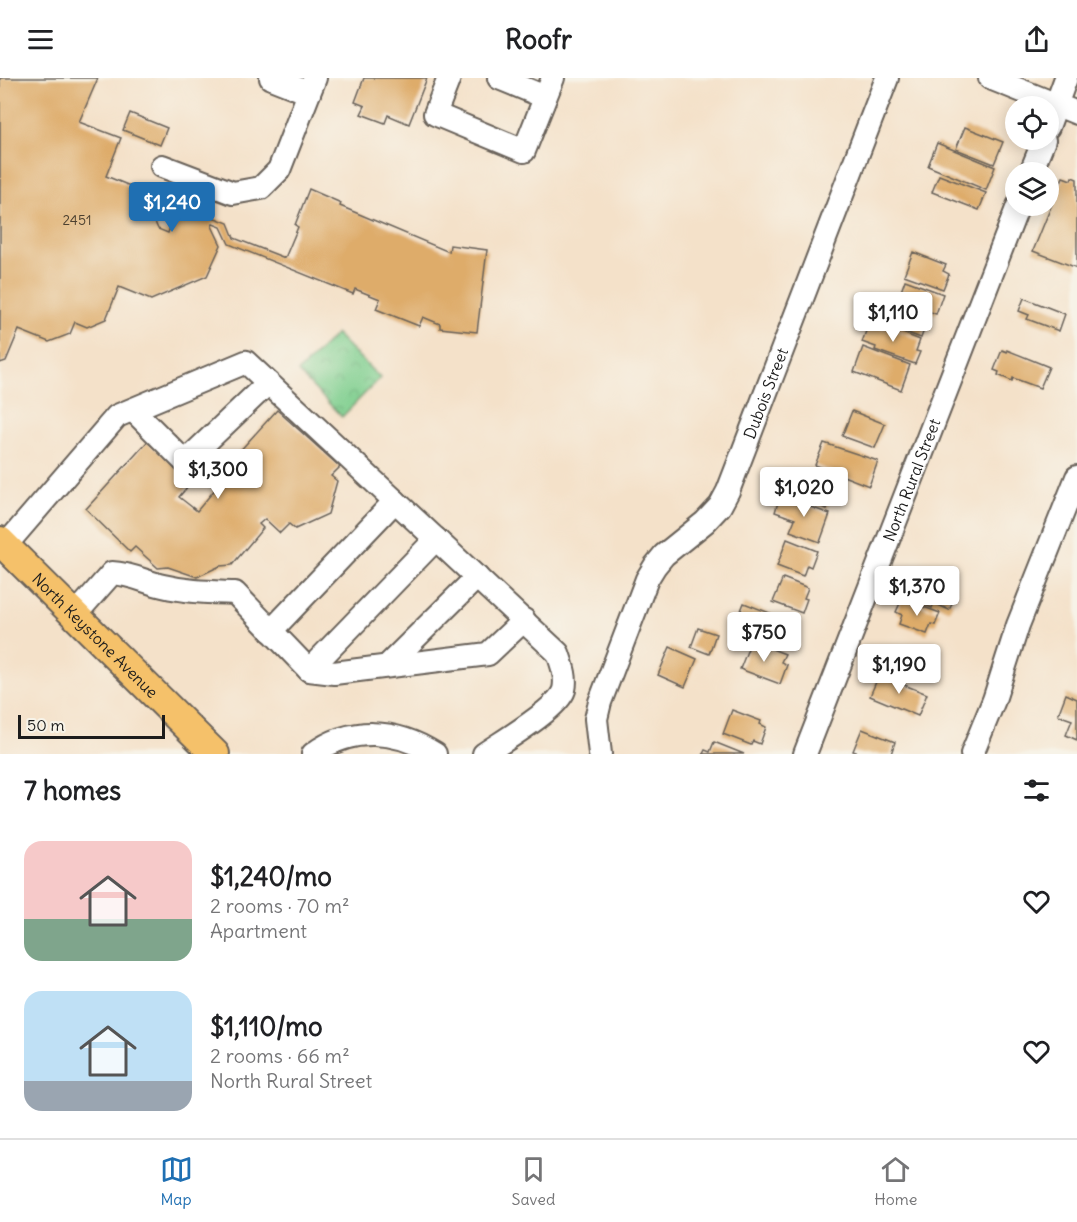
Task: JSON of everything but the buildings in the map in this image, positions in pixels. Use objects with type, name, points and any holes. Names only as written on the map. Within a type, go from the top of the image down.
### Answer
[{"type":"main road","name":"North Keystone Avenue","points":[[2,543],[215,754]]},
{"type":"street","points":[[162,166],[233,193],[261,188],[279,170],[312,86],[271,78]]},
{"type":"street","points":[[449,78],[435,114],[524,151],[549,87],[499,78]]},
{"type":"street","name":"Dubois Street","points":[[600,754],[596,719],[600,702],[648,579],[664,555],[720,507],[728,491],[887,78]]},
{"type":"street","points":[[990,78],[1067,109],[1066,78]]},
{"type":"street","name":"North Rural Street","points":[[805,754],[1014,216]]},
{"type":"street","points":[[2,543],[45,500],[117,416],[246,362],[558,653],[564,670],[564,690],[556,704],[484,754]]},
{"type":"street","points":[[133,410],[185,462],[268,383]]},
{"type":"street","points":[[972,754],[994,700],[1018,625],[1077,477]]},
{"type":"street","points":[[271,631],[395,501]]},
{"type":"street","points":[[309,670],[436,538]]},
{"type":"street","points":[[75,615],[112,573],[127,573],[159,585],[188,592],[236,593],[309,670],[334,673],[488,654],[524,620]]},
{"type":"street","points":[[387,666],[477,577]]},
{"type":"street","points":[[313,754],[340,739],[377,733],[404,738],[435,754]]},
{"type":"green space","points":[[336,334],[380,378],[342,417],[298,372]]}]
